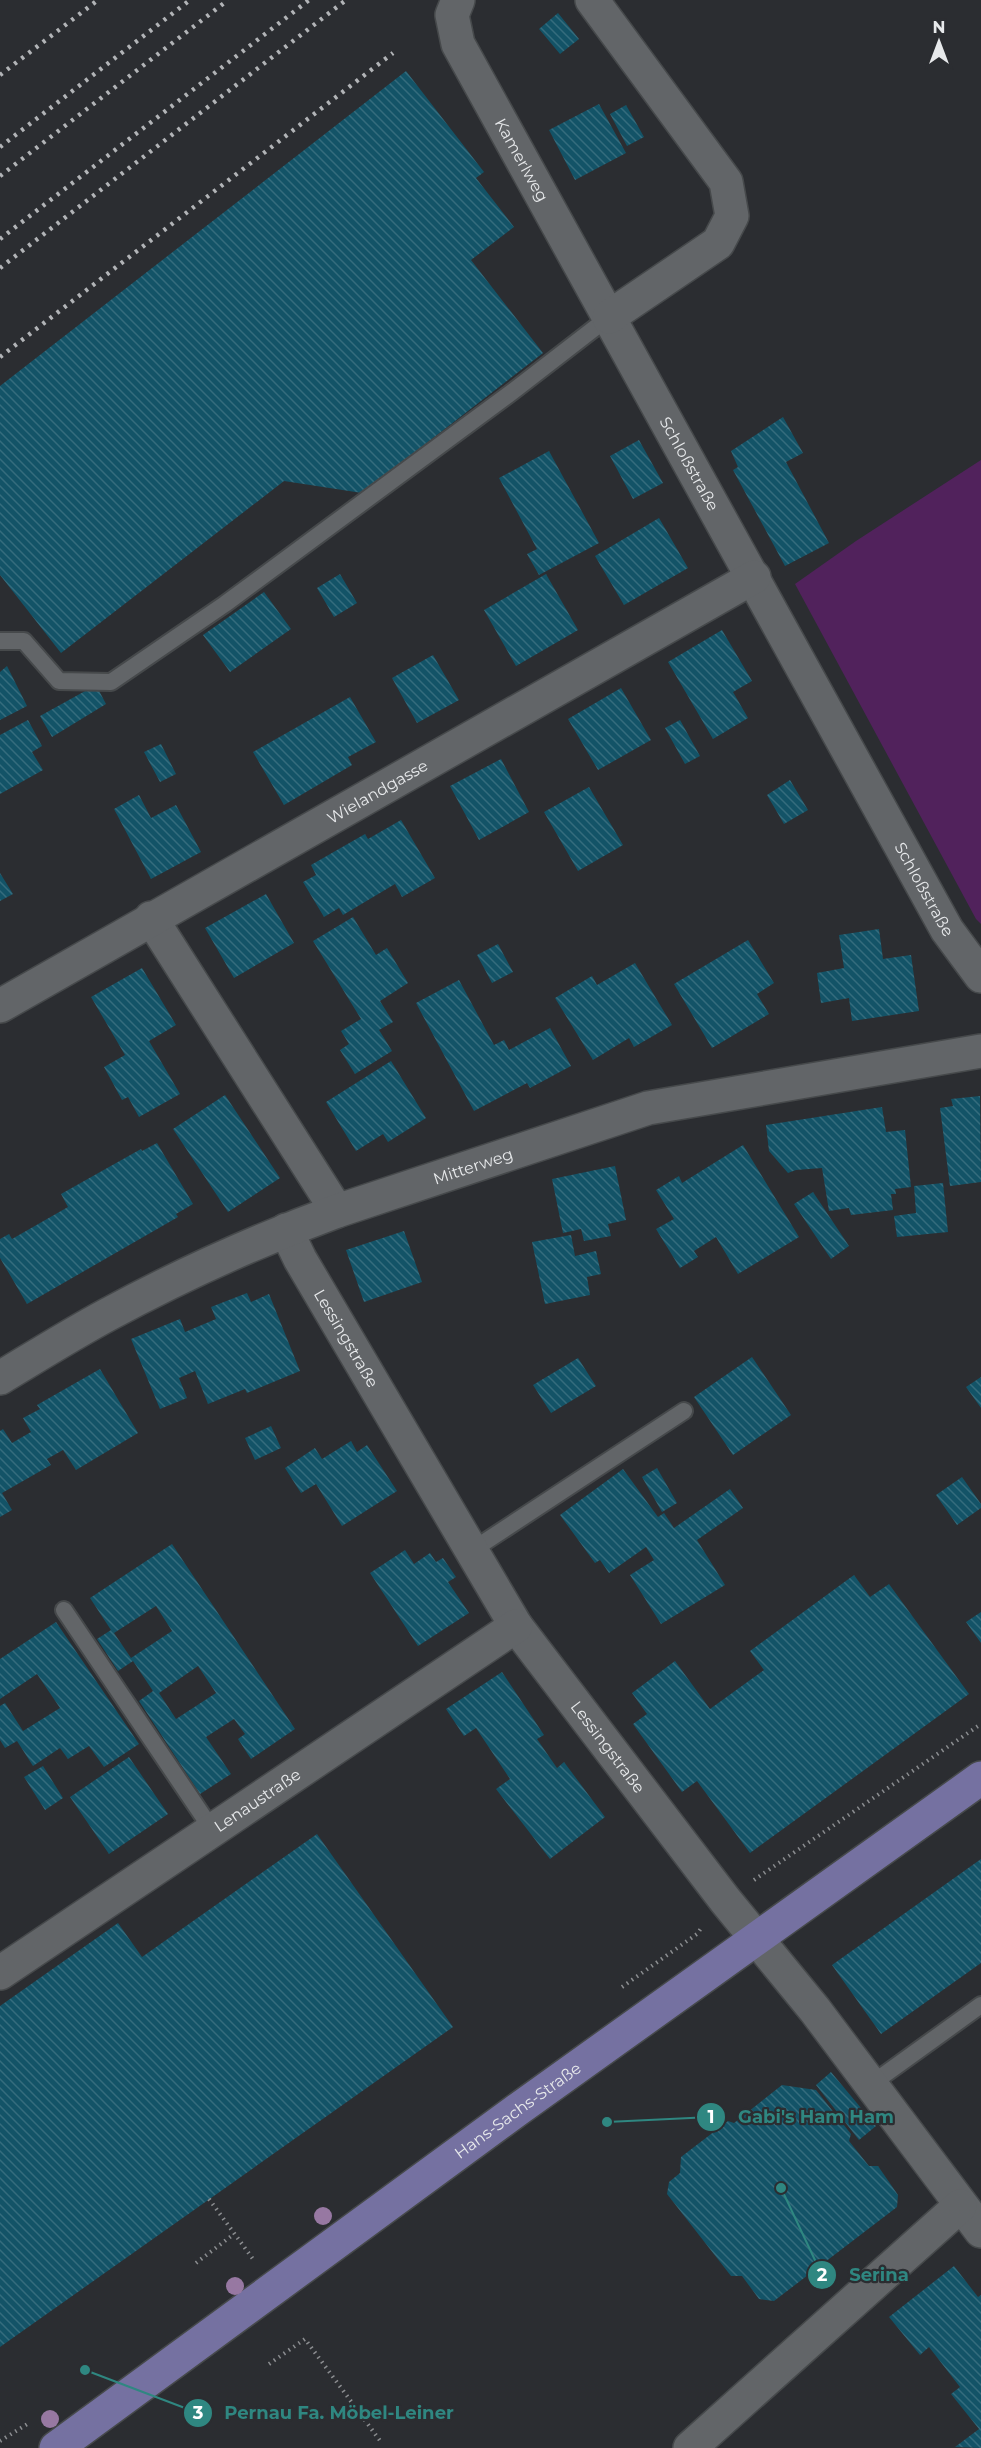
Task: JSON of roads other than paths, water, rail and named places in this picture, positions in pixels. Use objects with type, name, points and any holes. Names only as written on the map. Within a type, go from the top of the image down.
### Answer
[{"type":"main road","name":"Hans-Sachs-Straße","points":[[56,2448],[756,1938],[981,1778]]},
{"type":"street","name":"Kamerlweg","points":[[458,0],[452,15],[458,44],[609,317]]},
{"type":"street","points":[[592,0],[726,182],[732,216],[718,243],[609,317]]},
{"type":"street","name":"Schloßstraße","points":[[609,317],[947,930],[981,976]]},
{"type":"street","name":"Wielandgasse","points":[[0,1006],[151,918],[754,577]]},
{"type":"street","points":[[151,918],[337,1211]]},
{"type":"street","name":"Mitterweg","points":[[0,1378],[106,1316],[200,1268],[286,1230],[337,1211],[648,1108],[981,1051]]},
{"type":"street","name":"Lessingstraße","points":[[286,1230],[300,1259],[516,1626],[756,1938],[815,2010],[981,2231]]},
{"type":"street","name":"Lenaustraße","points":[[0,1973],[516,1626]]},
{"type":"street","points":[[690,2448],[960,2206]]},
{"type":"lane","points":[[0,641],[24,641],[59,681],[111,682],[225,604],[512,392],[609,317]]},
{"type":"lane","points":[[471,1551],[684,1411]]},
{"type":"lane","points":[[64,1610],[213,1831]]},
{"type":"lane","points":[[870,2085],[981,2005]]},
{"type":"railway","points":[[0,75],[98,0]]},
{"type":"railway","points":[[0,147],[190,0]]},
{"type":"railway","points":[[0,176],[228,0]]},
{"type":"railway","points":[[0,239],[309,0]]},
{"type":"railway","points":[[0,268],[346,0]]},
{"type":"railway","points":[[0,357],[393,53]]},
{"type":"place","name":"Gabi's Ham Ham","points":[[607,2122]]},
{"type":"place","name":"Serina","points":[[781,2188]]},
{"type":"place","name":"Pernau Fa. Möbel-Leiner","points":[[85,2370]]}]
